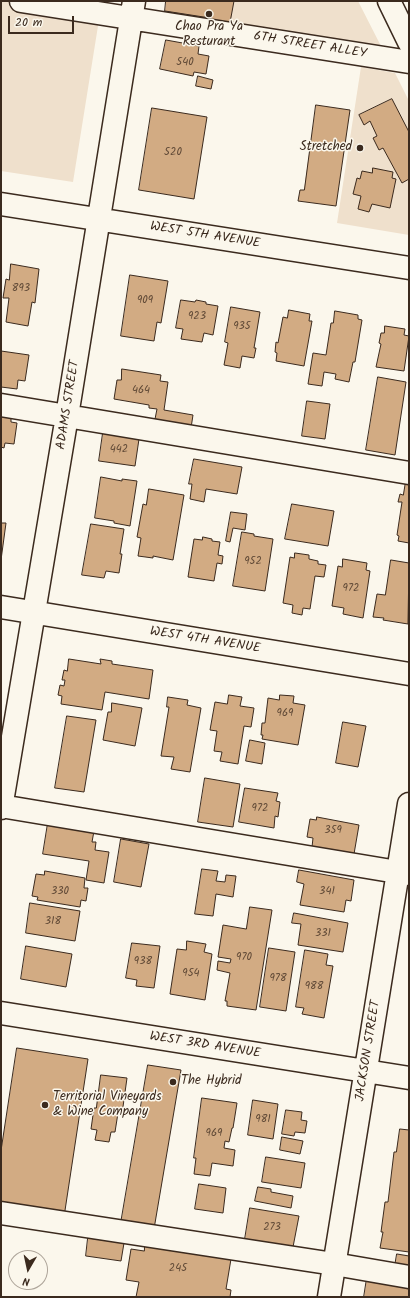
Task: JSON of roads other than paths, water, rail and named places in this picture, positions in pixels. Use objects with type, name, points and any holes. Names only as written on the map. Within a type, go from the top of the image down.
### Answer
[{"type":"street","name":"6TH STREET ALLEY","points":[[20,1],[133,10],[409,62]]},
{"type":"street","points":[[389,1],[409,42]]},
{"type":"street","name":"ADAMS STREET","points":[[1,806],[67,416],[133,10]]},
{"type":"street","name":"WEST 5TH AVENUE","points":[[1,204],[409,268]]},
{"type":"street","points":[[1,405],[409,473]]},
{"type":"street","name":"WEST 4TH AVENUE","points":[[1,607],[409,674]]},
{"type":"street","name":"JACKSON STREET","points":[[329,1297],[365,1071],[403,873],[409,804]]},
{"type":"street","points":[[1,806],[403,873]]},
{"type":"street","name":"WEST 3RD AVENUE","points":[[1,1014],[409,1078]]},
{"type":"street","points":[[1,1213],[334,1264],[409,1277]]},
{"type":"place","name":"Chao Pra Ya Resturant","points":[[209,14]]},
{"type":"place","name":"Stretched","points":[[360,148]]},
{"type":"place","name":"The Hybrid","points":[[173,1082]]},
{"type":"place","name":"Territorial Vineyards & Wine Company","points":[[45,1105]]}]
